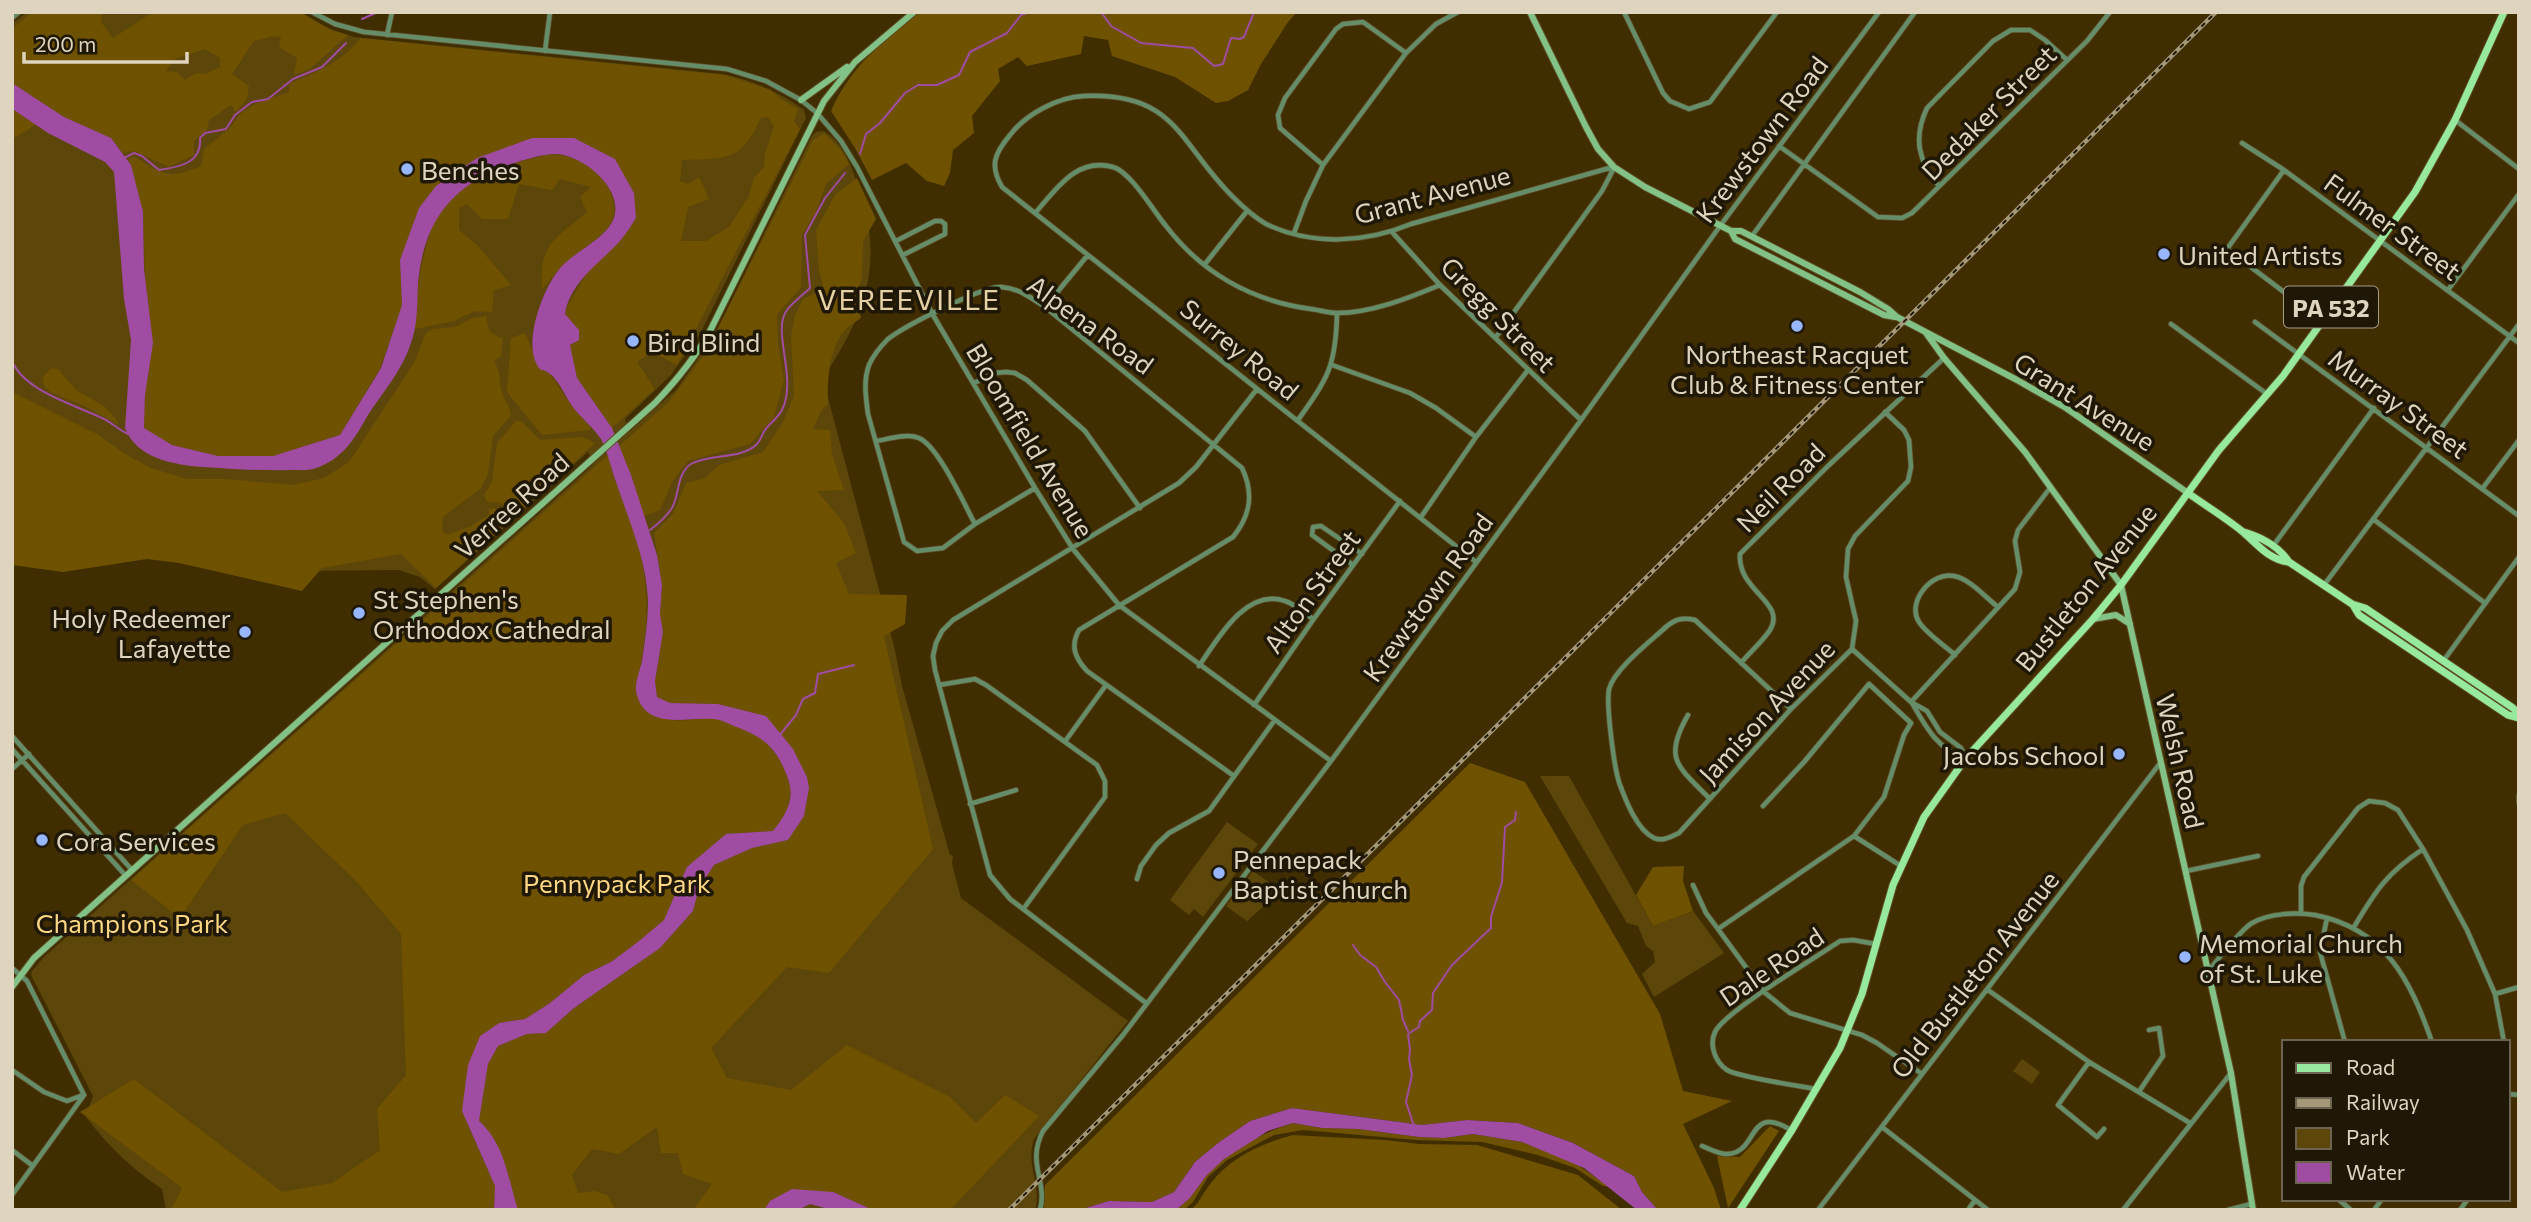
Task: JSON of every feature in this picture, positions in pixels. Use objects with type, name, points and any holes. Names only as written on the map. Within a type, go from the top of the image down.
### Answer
[{"type":"main road","points":[[1530,12],[1586,127],[1598,149],[1614,167]]},
{"type":"main road","name":"Bustleton Avenue","points":[[1740,1210],[1817,1089],[1848,1030],[1862,994],[1886,906],[1924,817],[1966,758],[2121,585],[2219,450],[2267,394],[2380,240],[2425,176],[2455,120],[2504,12]]},
{"type":"main road","name":"Verree Road","points":[[12,987],[34,958],[673,384],[701,347],[817,113],[838,81],[855,62],[912,13]]},
{"type":"main road","points":[[801,100],[855,62]]},
{"type":"main road","name":"Grant Avenue","points":[[1614,167],[1645,187],[1720,226],[1752,236],[1860,292],[1897,317],[2066,408],[2244,533],[2279,561],[2289,562]]},
{"type":"main road","name":"Grant Avenue","points":[[1731,231],[1735,239],[1884,315],[1897,317]]},
{"type":"main road","name":"Welsh Road","points":[[1926,333],[1944,358],[2025,452],[2121,585],[2231,1073],[2252,1207]]},
{"type":"main road","points":[[1955,348],[1953,357],[1957,372]]},
{"type":"main road","name":"Grant Avenue","points":[[2244,533],[2256,536],[2273,546],[2283,553],[2289,562],[2444,660],[2513,708],[2519,716]]},
{"type":"main road","name":"Grant Avenue","points":[[2352,604],[2359,615],[2508,715],[2519,716]]},
{"type":"main road","points":[[2093,619],[2116,615],[2131,625]]},
{"type":"main road","points":[[2480,696],[2486,689]]},
{"type":"street","points":[[12,17],[18,12]]},
{"type":"street","name":"Bloomfield Avenue","points":[[312,12],[341,27],[387,35],[727,69],[766,81],[801,100],[817,113],[847,150],[933,315],[1073,549],[1119,605],[1331,761]]},
{"type":"street","points":[[387,35],[392,12]]},
{"type":"street","points":[[545,51],[550,12]]},
{"type":"street","points":[[1294,233],[1323,165],[1406,53],[1422,34],[1458,12]]},
{"type":"street","points":[[1624,12],[1663,93],[1670,101],[1690,109],[1710,102],[1777,12]]},
{"type":"street","name":"Krewstown Road","points":[[1040,1210],[1041,1187],[1035,1156],[1043,1131],[1123,1035],[1331,761],[1879,12]]},
{"type":"street","points":[[1752,236],[1915,12]]},
{"type":"street","name":"Dedaker Street","points":[[1805,164],[1881,217],[1902,218],[1912,213],[2087,41],[2110,12]]},
{"type":"street","points":[[1323,165],[1280,128],[1278,115],[1285,98],[1336,29],[1343,24],[1363,22],[1406,53]]},
{"type":"street","points":[[1939,186],[1928,172],[1918,147],[1921,121],[1927,108],[1993,41],[2011,30],[2030,30],[2067,60]]},
{"type":"street","name":"Grant Avenue","points":[[995,159],[1014,129],[1055,102],[1078,96],[1114,95],[1163,114],[1181,131],[1225,189],[1247,211],[1266,223],[1294,233],[1314,239],[1331,240],[1356,239],[1392,232],[1411,224],[1614,167]]},
{"type":"street","points":[[2455,120],[2519,169]]},
{"type":"street","name":"Fulmer Street","points":[[2242,143],[2284,170],[2519,343]]},
{"type":"street","points":[[1779,146],[1805,164]]},
{"type":"street","name":"Surrey Road","points":[[995,159],[995,174],[1002,187],[1037,212],[1087,256],[1187,331],[1476,562]]},
{"type":"street","points":[[1037,212],[1065,178],[1076,171],[1090,165],[1117,168],[1189,252],[1224,280],[1265,299],[1286,306],[1337,313],[1390,304],[1440,285]]},
{"type":"street","points":[[1496,337],[1601,191],[1614,167]]},
{"type":"street","points":[[2284,170],[2227,249],[2321,320]]},
{"type":"street","points":[[2448,290],[2519,194]]},
{"type":"street","points":[[1205,264],[1247,211]]},
{"type":"street","points":[[896,242],[935,221],[945,224],[944,234],[903,255]]},
{"type":"street","name":"Gregg Street","points":[[1392,232],[1440,285],[1581,420]]},
{"type":"street","points":[[1045,307],[1087,256]]},
{"type":"street","name":"Alpena Road","points":[[975,524],[943,548],[917,551],[904,542],[865,394],[869,366],[889,338],[994,287],[1003,287],[1025,293],[1045,307],[1214,443],[1242,468],[1248,480],[1250,503],[1243,525],[1233,537],[1119,605]]},
{"type":"street","points":[[1298,421],[1332,365],[1337,313]]},
{"type":"street","name":"Murray Street","points":[[2255,322],[2519,516]]},
{"type":"street","points":[[2171,324],[2267,394]]},
{"type":"street","points":[[2324,585],[2519,324]]},
{"type":"street","name":"Neil Road","points":[[1741,663],[1771,628],[1773,618],[1769,604],[1747,583],[1742,574],[1740,555],[1763,529],[1944,358]]},
{"type":"street","points":[[1332,365],[1410,393],[1443,412],[1476,437]]},
{"type":"street","points":[[1422,517],[1476,437],[1528,370]]},
{"type":"street","points":[[974,383],[995,373],[1006,372],[1015,373],[1027,380],[1086,431],[1140,508]]},
{"type":"street","points":[[1146,1003],[1010,899],[990,874],[933,656],[942,631],[953,620],[1179,483],[1196,467],[1257,388]]},
{"type":"street","points":[[2273,546],[2374,408]]},
{"type":"street","name":"Jamison Avenue","points":[[1741,663],[1695,620],[1685,618],[1671,622],[1624,667],[1610,687],[1609,699],[1619,782],[1643,828],[1655,838],[1664,839],[1679,833],[1791,709],[1852,649],[1856,621],[1846,577],[1848,549],[1855,536],[1908,481],[1911,467],[1909,440],[1904,430],[1885,412]]},
{"type":"street","points":[[876,441],[905,436],[919,438],[934,449],[975,524],[1035,488]]},
{"type":"street","points":[[2482,489],[2519,440]]},
{"type":"street","points":[[1912,702],[2015,589],[2020,572],[2015,541],[2018,530],[2050,488]]},
{"type":"street","name":"Alton Street","points":[[1254,705],[1400,502]]},
{"type":"street","points":[[2373,519],[2485,603]]},
{"type":"street","points":[[1353,565],[1312,535],[1313,527],[1321,526],[1362,554]]},
{"type":"street","points":[[2444,660],[2519,557]]},
{"type":"street","points":[[1955,656],[1919,622],[1916,611],[1920,595],[1927,586],[1936,578],[1951,575],[1962,578],[1998,607]]},
{"type":"street","points":[[1199,666],[1227,625],[1239,613],[1260,600],[1272,598],[1286,601],[1313,620]]},
{"type":"street","points":[[1119,605],[1079,630],[1075,637],[1074,651],[1079,662],[1106,685],[1234,776]]},
{"type":"street","points":[[1852,649],[1912,702],[1934,737],[1955,755],[1966,758]]},
{"type":"street","points":[[1741,663],[1791,709]]},
{"type":"street","points":[[939,685],[975,679],[1066,740],[1103,773],[1105,797],[1024,908]]},
{"type":"street","points":[[1718,929],[1854,836],[1884,797],[1904,735],[1911,723],[1869,684],[1763,806]]},
{"type":"street","points":[[1066,740],[1106,685]]},
{"type":"street","points":[[1688,715],[1676,738],[1674,754],[1683,771],[1710,799]]},
{"type":"street","points":[[1137,879],[1141,866],[1156,845],[1169,833],[1209,811],[1274,721]]},
{"type":"street","points":[[12,736],[132,870]]},
{"type":"street","points":[[12,749],[126,876]]},
{"type":"street","points":[[12,769],[29,754]]},
{"type":"street","name":"Old Bustleton Avenue","points":[[1818,1210],[2161,762]]},
{"type":"street","points":[[970,804],[1016,790]]},
{"type":"street","points":[[2519,795],[2519,803]]},
{"type":"street","points":[[2301,913],[2301,886],[2304,877],[2349,817],[2358,808],[2371,802],[2385,803],[2398,810],[2442,880],[2467,930],[2495,994],[2504,1040]]},
{"type":"street","points":[[1854,836],[1901,866]]},
{"type":"street","points":[[2354,927],[2384,879],[2400,864],[2423,849]]},
{"type":"street","points":[[2186,871],[2258,856]]},
{"type":"street","points":[[1693,886],[1706,913],[1764,992],[1790,1013],[1848,1030],[1877,1043],[1922,1074]]},
{"type":"street","points":[[2209,970],[2249,924],[2260,919],[2301,913],[2327,918],[2354,927],[2374,941],[2398,966],[2431,1040]]},
{"type":"street","points":[[2327,918],[2320,953],[2345,1040]]},
{"type":"street","name":"Dale Road","points":[[1817,1089],[1730,1072],[1714,1055],[1715,1031],[1722,1022],[1840,941],[1877,944]]},
{"type":"street","points":[[12,968],[27,981],[84,1095]]},
{"type":"street","points":[[2495,994],[2519,987]]},
{"type":"street","points":[[1988,990],[2089,1062],[2140,1090],[2190,1123]]},
{"type":"street","points":[[2140,1090],[2163,1056],[2159,1028],[2149,1031]]},
{"type":"street","points":[[2089,1062],[2058,1105],[2097,1137],[2104,1129]]},
{"type":"street","points":[[12,1070],[44,1093],[68,1101],[84,1095]]},
{"type":"street","points":[[2123,1210],[2231,1073]]},
{"type":"street","points":[[12,1195],[84,1095]]},
{"type":"street","points":[[1702,1146],[1722,1154],[1735,1153],[1756,1128],[1766,1122],[1778,1122],[1792,1130]]},
{"type":"street","points":[[1882,1127],[1988,1210]]},
{"type":"street","points":[[12,1150],[33,1166]]},
{"type":"street","points":[[1968,1210],[1975,1200]]},
{"type":"street","points":[[2228,1210],[2252,1207]]},
{"type":"green space","name":"Pennypack Park","points":[[27,12],[301,12],[325,27],[354,37],[722,74],[765,87],[804,110],[806,118],[700,334],[671,375],[625,419],[630,431],[676,390],[714,336],[812,136],[823,131],[836,141],[854,173],[867,220],[871,251],[866,290],[860,308],[844,344],[823,378],[894,646],[902,686],[950,855],[953,856],[952,864],[961,898],[1128,1021],[1034,1139],[1031,1157],[1037,1192],[1035,1210],[166,1210],[162,1189],[131,1165],[94,1128],[86,1117],[93,1096],[31,975],[32,971],[44,957],[593,465],[588,452],[435,589],[420,577],[399,570],[288,571],[12,515],[12,24]]},
{"type":"green space","points":[[32,12],[102,12],[101,22],[113,38],[153,12],[300,12],[333,31],[348,35],[311,68],[294,75],[297,58],[279,47],[281,37],[273,36],[254,41],[232,74],[249,86],[247,99],[236,112],[231,105],[209,120],[207,130],[194,141],[194,155],[169,167],[134,151],[123,153],[111,138],[64,117],[12,83],[12,29]],"holes":[[[205,49],[220,58],[220,67],[205,74],[196,73],[185,80],[177,72],[166,71],[175,59]]]},
{"type":"green space","points":[[920,12],[1297,12],[1261,64],[1248,90],[1228,101],[1216,103],[1175,77],[1112,56],[1108,40],[1084,36],[1081,54],[1027,66],[1018,57],[998,69],[1000,81],[972,116],[974,133],[953,150],[950,173],[944,186],[927,181],[906,163],[872,180],[831,111],[858,67]]},
{"type":"green space","points":[[360,38],[725,75],[771,90],[798,109],[794,121],[800,129],[677,365],[652,352],[637,362],[655,389],[612,428],[573,370],[570,345],[575,343],[574,324],[566,318],[565,311],[589,269],[620,241],[636,218],[574,138],[477,158],[400,259],[402,305],[380,368],[340,435],[273,456],[218,456],[172,445],[144,429],[146,303],[143,212],[128,158],[134,156],[152,168],[173,174],[201,166],[204,149],[229,129],[241,113],[257,103],[289,92],[289,84],[328,65],[354,46]],"holes":[[[768,117],[774,126],[765,154],[764,167],[754,178],[749,196],[729,227],[706,241],[681,241],[688,207],[709,199],[699,177],[688,184],[680,181],[682,160],[731,155],[747,143],[761,118]]]},
{"type":"green space","points":[[12,108],[37,124],[12,137]]},
{"type":"green space","points":[[824,133],[840,149],[849,164],[826,184],[815,214],[802,234],[801,287],[777,315],[778,344],[784,380],[774,417],[750,444],[688,461],[673,480],[660,510],[644,516],[619,446],[669,402],[706,352],[813,140]]},
{"type":"green space","points":[[546,155],[572,158],[601,177],[614,204],[609,226],[564,264],[542,289],[546,252],[558,236],[587,212],[580,197],[591,187],[560,179],[552,190],[519,184],[508,219],[482,219],[467,204],[459,208],[459,230],[478,246],[511,285],[494,290],[492,312],[475,311],[454,321],[415,329],[423,259],[432,228],[443,208],[454,195],[481,177]]},
{"type":"green space","points":[[857,178],[876,219],[863,241],[862,278],[856,297],[861,318],[847,328],[836,344],[829,374],[828,404],[821,411],[813,429],[830,430],[832,454],[844,490],[817,491],[844,523],[856,553],[836,563],[849,594],[907,595],[905,624],[884,636],[933,849],[829,973],[787,967],[711,1048],[727,1078],[791,1090],[847,1045],[950,1097],[976,1123],[1005,1095],[1039,1116],[950,1210],[873,1210],[833,1192],[770,1201],[764,1210],[693,1210],[712,1184],[683,1174],[678,1153],[661,1153],[657,1127],[619,1154],[592,1149],[572,1175],[578,1193],[594,1191],[607,1195],[616,1210],[518,1210],[512,1191],[479,1121],[488,1064],[498,1046],[527,1034],[546,1033],[574,1008],[660,948],[693,911],[699,888],[714,865],[752,848],[788,840],[807,802],[807,777],[766,716],[718,704],[669,703],[657,697],[655,681],[663,632],[660,614],[662,585],[654,533],[673,514],[686,483],[705,478],[719,465],[763,452],[782,424],[794,396],[791,336],[795,315],[803,299],[824,289],[819,270],[816,230],[835,195]]},
{"type":"green space","points":[[487,316],[490,331],[503,339],[501,356],[494,361],[511,415],[493,436],[488,474],[481,488],[443,517],[442,530],[447,535],[469,527],[489,515],[489,509],[495,508],[508,523],[436,588],[401,554],[322,568],[302,591],[179,563],[147,559],[63,572],[12,565],[12,392],[97,434],[151,468],[187,479],[293,485],[324,478],[349,462],[414,363],[426,333]]},
{"type":"green space","points":[[525,333],[540,368],[550,374],[591,428],[589,430],[542,435],[507,392],[511,338]]},
{"type":"green space","points":[[51,368],[58,369],[76,390],[104,406],[119,425],[50,392],[44,386],[43,377]]},
{"type":"green space","points":[[516,421],[521,421],[540,440],[583,437],[595,443],[514,517],[501,503],[487,502],[484,495],[492,482],[497,443]]},
{"type":"green space","points":[[608,455],[635,531],[644,574],[645,630],[636,691],[675,721],[715,718],[760,735],[781,761],[791,787],[787,814],[773,831],[726,834],[687,867],[664,920],[639,941],[611,962],[584,975],[550,1003],[525,1019],[499,1023],[480,1036],[467,1124],[495,1186],[494,1210],[171,1210],[182,1188],[80,1112],[134,1079],[282,1192],[332,1183],[380,1150],[377,1109],[406,1075],[401,934],[357,882],[285,813],[243,825],[180,918],[131,880]]},
{"type":"green space","points":[[1470,763],[1525,782],[1660,1014],[1683,1091],[1732,1101],[1683,1124],[1714,1188],[1721,1210],[1658,1210],[1642,1192],[1634,1176],[1573,1143],[1518,1123],[1468,1120],[1422,1125],[1292,1108],[1250,1121],[1195,1162],[1174,1192],[1152,1202],[1109,1201],[1079,1210],[1044,1210],[1045,1185]]},
{"type":"green space","points":[[1540,776],[1569,776],[1653,926],[1693,911],[1724,953],[1654,997],[1642,974],[1655,962],[1653,951],[1646,946],[1638,926],[1627,923]]},
{"type":"green space","points":[[1227,822],[1258,844],[1203,917],[1194,909],[1189,915],[1170,900]]},
{"type":"green space","points":[[1684,866],[1683,881],[1693,911],[1653,926],[1636,895],[1653,867]]},
{"type":"green space","points":[[1253,871],[1281,891],[1247,921],[1226,906]]},
{"type":"green space","points":[[2022,1059],[2040,1072],[2032,1084],[2013,1071]]},
{"type":"green space","points":[[1293,1123],[1419,1137],[1444,1138],[1473,1134],[1522,1142],[1572,1161],[1610,1187],[1603,1186],[1575,1168],[1538,1155],[1482,1142],[1416,1140],[1303,1130],[1274,1135],[1227,1160],[1208,1177],[1193,1202],[1184,1210],[1176,1210],[1205,1177],[1234,1151],[1269,1132]]},
{"type":"green space","points":[[1770,1126],[1779,1131],[1728,1208],[1717,1156],[1740,1157]]},
{"type":"green space","points":[[1293,1135],[1419,1144],[1477,1145],[1578,1175],[1622,1210],[1191,1210],[1219,1174],[1238,1158],[1270,1142]]},
{"type":"water","points":[[12,83],[64,117],[111,138],[131,165],[143,212],[144,269],[153,343],[145,395],[144,428],[172,445],[218,456],[273,456],[340,435],[381,368],[402,305],[400,260],[419,208],[436,186],[477,158],[532,138],[574,138],[615,159],[634,193],[636,218],[620,241],[579,283],[565,314],[579,330],[579,340],[570,345],[577,378],[612,428],[631,475],[657,555],[662,585],[660,614],[663,632],[655,681],[657,697],[670,703],[718,704],[766,716],[793,749],[807,777],[809,788],[804,816],[788,840],[752,848],[714,865],[699,888],[693,911],[660,948],[574,1008],[546,1033],[527,1034],[498,1046],[488,1064],[479,1121],[495,1140],[500,1151],[518,1210],[494,1210],[495,1186],[462,1111],[468,1065],[480,1036],[499,1023],[525,1019],[550,1003],[584,975],[611,962],[639,941],[664,920],[687,867],[726,834],[773,831],[789,805],[791,791],[778,757],[760,739],[718,720],[655,717],[640,704],[636,687],[642,661],[648,600],[644,569],[636,540],[601,439],[572,407],[553,377],[537,365],[533,354],[534,328],[542,299],[562,266],[609,227],[615,215],[615,202],[610,190],[602,178],[579,161],[555,154],[512,164],[489,173],[459,193],[438,217],[425,247],[418,283],[416,321],[407,353],[358,432],[334,459],[308,470],[248,470],[168,462],[138,446],[125,428],[131,340],[124,299],[114,172],[105,162],[48,133],[14,110]]},
{"type":"water","points":[[1292,1108],[1422,1125],[1467,1120],[1518,1123],[1573,1143],[1634,1176],[1642,1192],[1658,1210],[1637,1210],[1584,1168],[1522,1142],[1473,1134],[1444,1138],[1419,1137],[1293,1123],[1268,1131],[1224,1159],[1176,1210],[1079,1210],[1109,1201],[1152,1202],[1174,1192],[1195,1162],[1218,1143],[1250,1121]]},
{"type":"water","points":[[792,1189],[833,1192],[873,1210],[832,1210],[810,1204],[798,1210],[764,1210],[770,1201]]},
{"type":"waterway","points":[[362,19],[378,12]]},
{"type":"waterway","points":[[860,154],[866,134],[880,123],[905,93],[918,85],[937,85],[959,75],[970,52],[1007,33],[1021,15],[1030,12]]},
{"type":"waterway","points":[[1101,12],[1111,26],[1141,43],[1193,48],[1214,66],[1223,64],[1231,38],[1244,37],[1254,12]]},
{"type":"waterway","points":[[124,158],[134,153],[159,170],[188,162],[197,153],[200,138],[205,133],[226,129],[235,115],[252,102],[268,99],[293,79],[322,67],[346,43]]},
{"type":"waterway","points":[[650,530],[672,508],[686,468],[707,458],[750,449],[782,410],[787,383],[783,319],[789,307],[810,288],[805,235],[825,198],[845,173]]},
{"type":"waterway","points":[[12,361],[19,372],[39,389],[104,419],[128,434]]},
{"type":"waterway","points":[[779,736],[796,715],[803,699],[815,693],[818,674],[854,665]]},
{"type":"waterway","points":[[1414,1126],[1406,1102],[1412,1075],[1408,1034],[1419,1027],[1420,1021],[1432,1010],[1433,993],[1452,965],[1491,928],[1491,917],[1502,882],[1505,827],[1515,820],[1516,812]]},
{"type":"waterway","points":[[1353,945],[1360,955],[1376,967],[1399,1000],[1408,1031]]},
{"type":"railway","points":[[1009,1210],[2216,12]]},
{"type":"place","name":"Benches","points":[[407,169]]},
{"type":"place","name":"United Artists","points":[[2164,254]]},
{"type":"place","name":"Northeast Racquet Club & Fitness Center","points":[[1797,326]]},
{"type":"place","name":"Bird Blind","points":[[633,341]]},
{"type":"place","name":"St Stephen's Orthodox Cathedral","points":[[359,613]]},
{"type":"place","name":"Holy Redeemer Lafayette","points":[[245,632]]},
{"type":"place","name":"Jacobs School","points":[[2119,754]]},
{"type":"place","name":"Cora Services","points":[[42,840]]},
{"type":"place","name":"Pennepack Baptist Church","points":[[1219,873]]},
{"type":"place","name":"Memorial Church of St. Luke","points":[[2185,957]]},
{"type":"district","name":"VEREEVILLE","points":[[909,299]]},
{"type":"park label","name":"Champions Park","points":[[132,922]]}]
